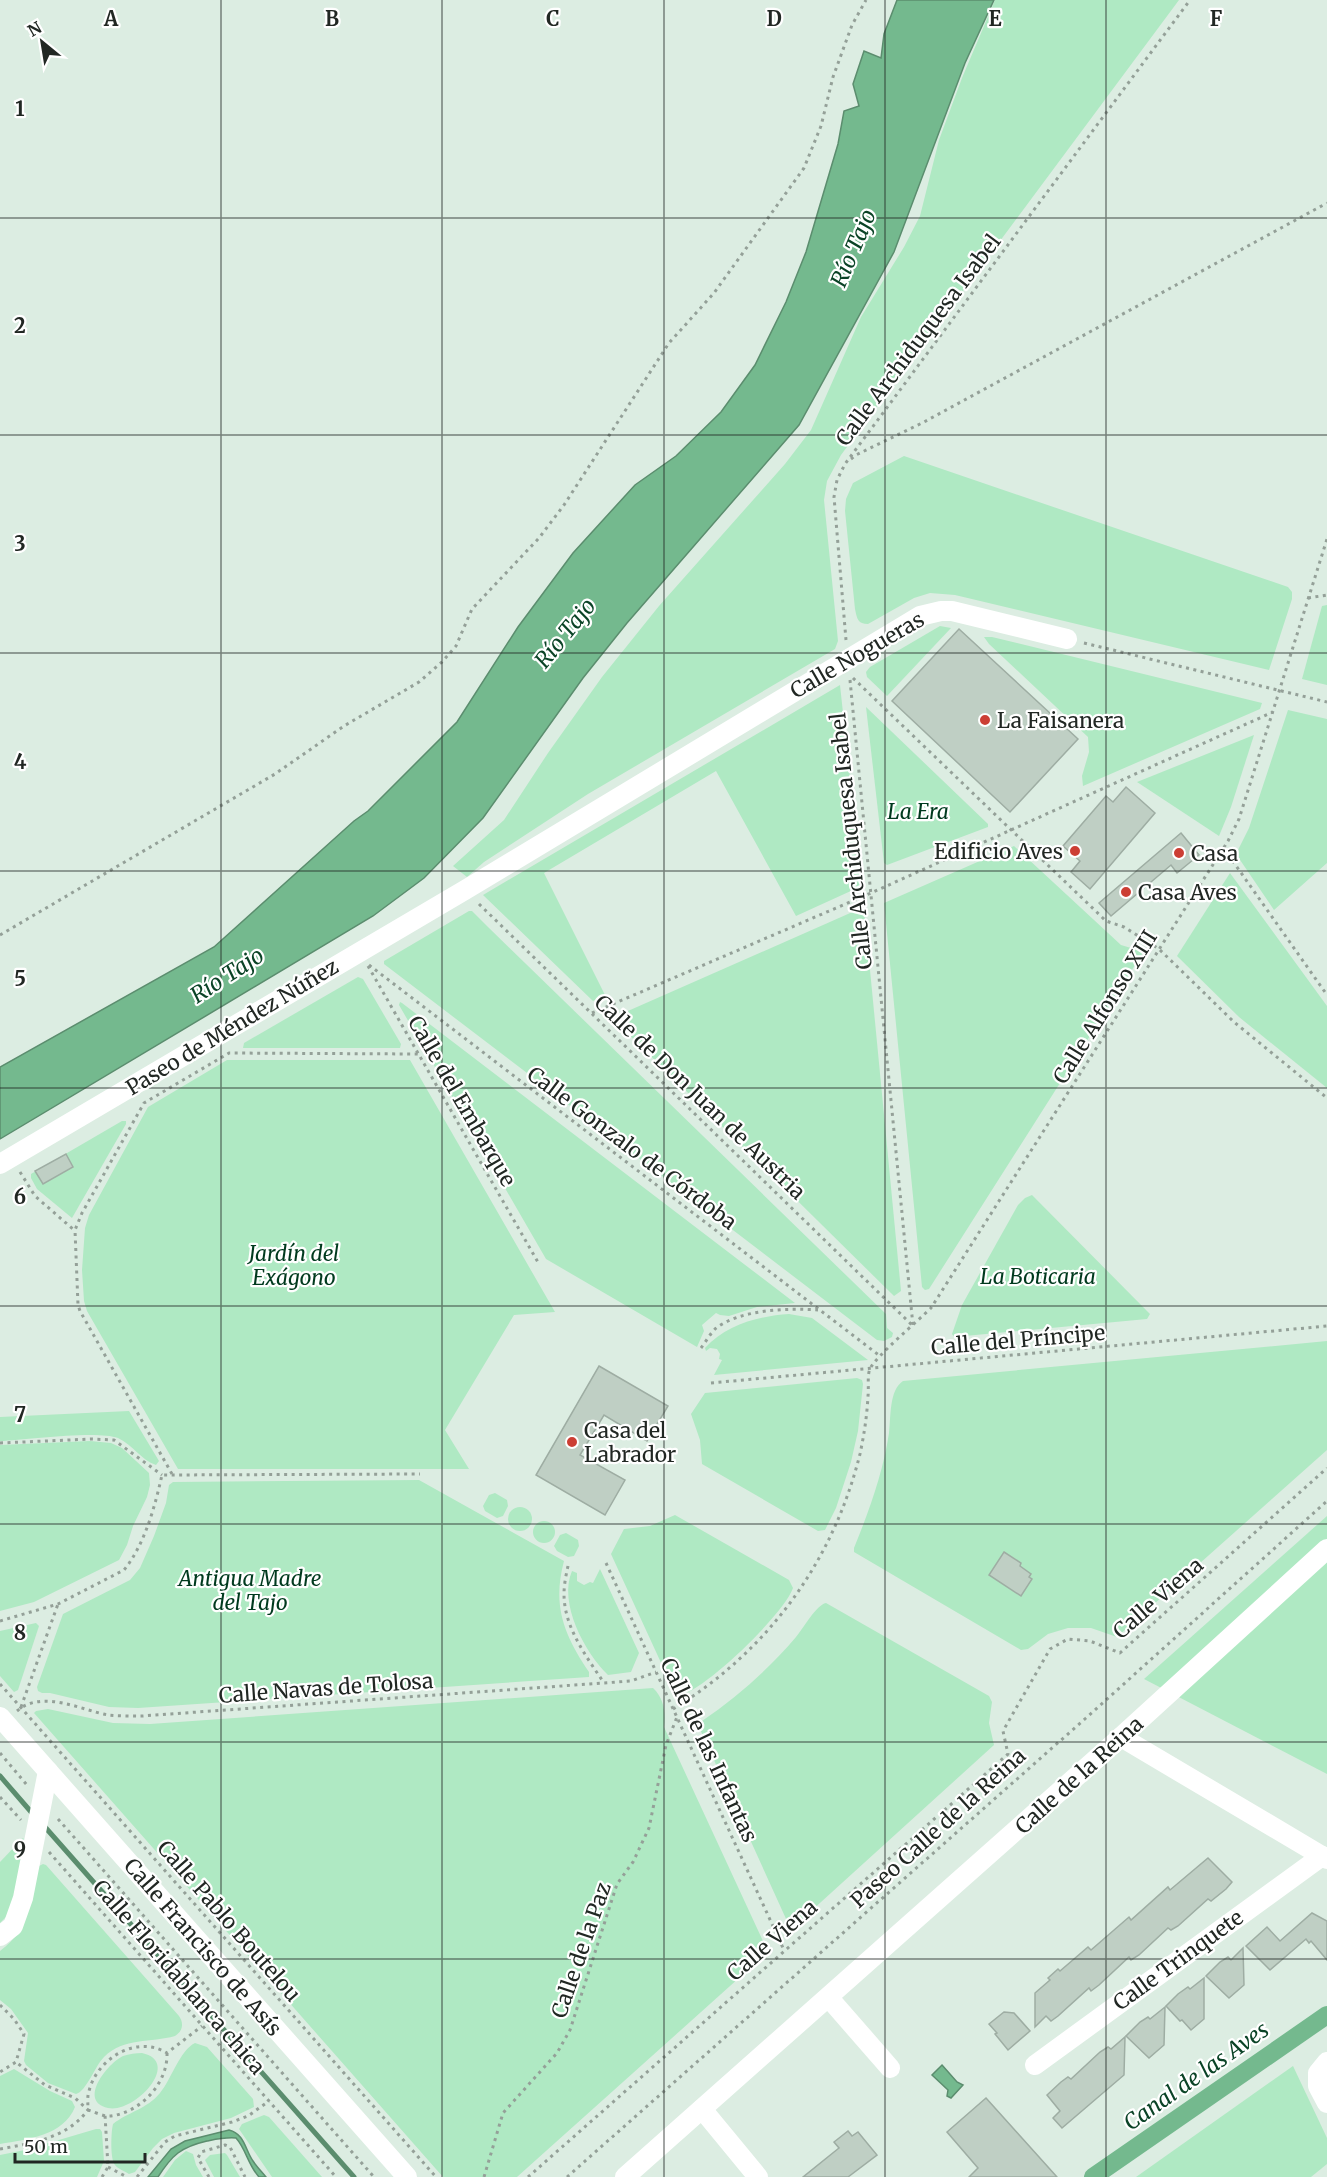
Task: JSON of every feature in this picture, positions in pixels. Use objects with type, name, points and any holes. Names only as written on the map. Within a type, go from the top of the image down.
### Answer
[{"type":"street","name":"Calle Nogueras","points":[[465,890],[849,667],[920,616],[941,610],[952,611],[1067,639]]},
{"type":"street","name":"Paseo de Méndez Núñez","points":[[5,1161],[465,890]]},
{"type":"street","name":"Calle de la Reina","points":[[625,2177],[1121,1737],[1327,1549]]},
{"type":"street","name":"Calle Francisco de Asís","points":[[2,1719],[407,2177]]},
{"type":"street","name":"Calle Trinquete","points":[[1035,2065],[1324,1857],[1121,1737]]},
{"type":"street","points":[[0,1936],[13,1926],[23,1898],[48,1772]]},
{"type":"street","points":[[828,1998],[890,2068]]},
{"type":"street","points":[[1327,2062],[1318,2073],[1318,2086],[1327,2103]]},
{"type":"street","points":[[702,2109],[758,2177]]},
{"type":"path","points":[[0,935],[275,774],[344,726],[420,682],[442,662],[456,646],[472,609],[539,537],[564,505],[669,343],[714,293],[804,168],[821,126],[833,77],[852,25],[866,0]]},
{"type":"path","name":"Calle Archiduquesa Isabel","points":[[913,1326],[849,667],[834,497],[837,480],[845,464],[1190,0]]},
{"type":"path","points":[[845,464],[856,455],[924,422],[1327,203]]},
{"type":"path","name":"Calle Alfonso XIII","points":[[869,1369],[931,1308],[1222,850],[1239,819],[1327,539]]},
{"type":"path","points":[[1308,598],[1327,595]]},
{"type":"path","points":[[1067,639],[1327,702]]},
{"type":"path","points":[[849,667],[1011,830],[1106,921],[1124,927],[1159,949],[1234,1022],[1327,1098]]},
{"type":"path","points":[[592,1013],[871,893],[1273,712]]},
{"type":"path","points":[[1222,850],[1232,860],[1327,995]]},
{"type":"path","name":"Calle de Don Juan de Austria","points":[[465,890],[913,1326]]},
{"type":"path","name":"Calle del Embarque","points":[[366,963],[539,1264]]},
{"type":"path","name":"Calle Gonzalo de Córdoba","points":[[366,963],[880,1356]]},
{"type":"path","points":[[172,1474],[80,1311],[75,1230],[82,1213],[144,1103],[229,1053],[418,1054]]},
{"type":"path","points":[[5,1161],[35,1196],[75,1230]]},
{"type":"path","points":[[701,1348],[716,1329],[741,1316],[798,1308],[820,1310]]},
{"type":"path","name":"Calle del Príncipe","points":[[711,1383],[1327,1326]]},
{"type":"path","points":[[673,1709],[714,1681],[754,1647],[794,1600],[817,1564],[838,1521],[856,1468],[865,1427],[869,1369]]},
{"type":"path","points":[[0,1443],[92,1438],[114,1440],[162,1475],[420,1474]]},
{"type":"path","name":"Calle Viena","points":[[528,2177],[1008,1754],[1003,1731],[1050,1649],[1068,1640],[1090,1641],[1120,1653],[1327,1468]]},
{"type":"path","points":[[0,1621],[58,1604],[124,1569],[131,1561],[156,1501],[162,1475]]},
{"type":"path","name":"Paseo Calle de la Reina","points":[[567,2177],[1327,1501]]},
{"type":"path","name":"Calle de las Infantas","points":[[606,1563],[784,1950]]},
{"type":"path","points":[[568,1566],[564,1594],[569,1621],[584,1652],[604,1683]]},
{"type":"path","points":[[2,1719],[21,1707],[58,1604]]},
{"type":"path","name":"Calle Navas de Tolosa","points":[[21,1707],[44,1701],[109,1715],[141,1716],[631,1681],[656,1672]]},
{"type":"path","name":"Calle Pablo Boutelou","points":[[0,1684],[436,2177]]},
{"type":"path","name":"Calle de la Paz","points":[[484,2177],[503,2113],[557,2053],[570,2030],[617,1884],[633,1862],[649,1828],[666,1745],[677,1717]]},
{"type":"path","points":[[0,1754],[374,2177]]},
{"type":"path","name":"Calle Floridablanca chica","points":[[0,1797],[336,2177]]},
{"type":"path","points":[[0,2005],[24,2034],[16,2062],[0,2072]]},
{"type":"path","points":[[16,2062],[45,2085],[75,2098],[88,2110],[113,2116],[148,2097],[162,2079],[167,2053],[202,2026]]},
{"type":"path","points":[[0,2149],[63,2132],[80,2120],[88,2110],[88,2093],[91,2084],[109,2059],[120,2052],[139,2047],[157,2049],[167,2053]]},
{"type":"path","points":[[137,2177],[165,2142],[176,2136],[248,2116],[269,2101]]},
{"type":"path","points":[[102,2177],[108,2168],[105,2115]]},
{"type":"path","points":[[208,2177],[198,2158],[201,2152],[225,2145],[230,2147],[245,2177]]},
{"type":"path","points":[[108,2168],[127,2177]]},
{"type":"green space","points":[[995,0],[1179,0],[841,455],[827,481],[824,500],[838,641],[835,649],[588,794],[484,862],[467,877],[453,866],[504,820],[602,677],[659,606],[785,464],[811,430],[861,317],[904,247],[920,216],[939,140]]},
{"type":"green space","points":[[904,456],[1288,587],[1292,592],[1292,599],[1269,670],[955,595],[930,593],[914,598],[868,624],[860,622],[855,609],[845,511],[846,499],[853,483]]},
{"type":"green space","points":[[1327,605],[1327,685],[1302,679],[1322,606]]},
{"type":"green space","points":[[940,626],[951,628],[887,696],[867,677],[866,672],[870,667]]},
{"type":"green space","points":[[984,637],[992,637],[1262,703],[1260,709],[1083,786],[1082,776],[1089,752],[1088,737]]},
{"type":"green space","points":[[840,685],[861,880],[853,890],[796,916],[716,771],[544,873],[605,995],[593,1001],[483,895]]},
{"type":"green space","name":"La Era","points":[[866,707],[988,824],[988,827],[887,865],[884,863]]},
{"type":"green space","points":[[1288,710],[1327,719],[1327,863],[1274,910],[1236,854],[1249,828]]},
{"type":"green space","points":[[1254,735],[1231,807],[1219,836],[1137,782]]},
{"type":"green space","points":[[1014,846],[1121,945],[1141,951],[1142,954],[929,1289],[925,1290],[922,1287],[884,903]]},
{"type":"green space","points":[[1230,873],[1327,1006],[1327,1088],[1239,1017],[1177,956]]},
{"type":"green space","points":[[857,910],[862,912],[865,918],[901,1291],[894,1296],[612,1018]]},
{"type":"green space","points":[[472,911],[886,1314],[887,1328],[893,1333],[892,1337],[884,1341],[877,1340],[384,964],[384,961]]},
{"type":"green space","points":[[358,977],[363,979],[401,1044],[400,1048],[243,1048],[244,1043]]},
{"type":"green space","points":[[400,1002],[795,1303],[757,1307],[729,1316],[716,1313],[702,1325],[704,1331],[697,1347],[546,1259],[399,1005]]},
{"type":"green space","name":"Jardín del Exágono","points":[[227,1060],[410,1060],[555,1312],[514,1315],[445,1430],[469,1469],[178,1469],[87,1311],[82,1270],[85,1228],[89,1215],[148,1107]]},
{"type":"green space","points":[[122,1121],[126,1121],[126,1124],[72,1218],[37,1189],[31,1174]]},
{"type":"green space","name":"La Boticaria","points":[[1032,1195],[1150,1314],[1147,1319],[954,1337],[952,1334],[962,1305],[1018,1205]]},
{"type":"green space","points":[[789,1314],[812,1318],[868,1360],[714,1375],[722,1360],[719,1359],[720,1354],[717,1349],[710,1348],[706,1351],[705,1348],[713,1340],[743,1323]]},
{"type":"green space","points":[[1327,1341],[1327,1450],[1117,1637],[1091,1628],[1068,1628],[1048,1634],[1028,1649],[1021,1650],[854,1552],[883,1463],[893,1397],[898,1385],[903,1381]]},
{"type":"green space","points":[[857,1378],[862,1380],[863,1384],[858,1431],[836,1508],[825,1530],[818,1531],[702,1464],[700,1440],[691,1414],[705,1393]]},
{"type":"green space","points":[[129,1411],[159,1461],[156,1465],[146,1460],[123,1441],[108,1436],[78,1435],[0,1441],[0,1417]]},
{"type":"green space","points":[[90,1441],[111,1443],[122,1448],[149,1473],[150,1485],[147,1497],[127,1545],[119,1560],[34,1602],[0,1611],[0,1445]]},
{"type":"green space","name":"Antigua Madre del Tajo","points":[[419,1480],[564,1561],[559,1592],[563,1620],[573,1645],[589,1672],[589,1677],[138,1708],[109,1707],[38,1691],[37,1687],[63,1614],[130,1580],[140,1568],[166,1503],[169,1485],[173,1482]]},
{"type":"green space","points":[[495,1493],[507,1500],[508,1506],[503,1516],[497,1518],[485,1511],[483,1506],[489,1495]]},
{"type":"green space","points":[[520,1507],[528,1511],[532,1519],[528,1527],[520,1531],[512,1527],[508,1519],[512,1511]]},
{"type":"green space","points":[[675,1515],[789,1580],[793,1588],[775,1615],[743,1649],[708,1679],[681,1695],[674,1691],[611,1554],[624,1529],[650,1526]]},
{"type":"green space","points":[[1327,1516],[1327,1774],[1144,1679]]},
{"type":"green space","points":[[544,1521],[552,1524],[555,1532],[552,1540],[544,1543],[536,1540],[533,1532],[536,1524]]},
{"type":"green space","points":[[566,1533],[578,1540],[579,1546],[574,1556],[568,1557],[557,1551],[554,1546],[560,1535]]},
{"type":"green space","points":[[600,1569],[639,1653],[631,1672],[608,1675],[599,1666],[583,1641],[571,1612],[568,1598],[572,1571],[577,1573],[577,1581],[584,1585],[593,1583]]},
{"type":"green space","points":[[826,1603],[989,1696],[992,1702],[989,1723],[994,1745],[799,1922],[793,1924],[787,1921],[699,1727],[702,1721],[740,1693],[763,1672],[796,1637],[814,1613]]},
{"type":"green space","points":[[36,1623],[39,1626],[18,1690],[14,1692],[0,1676],[0,1631]]},
{"type":"green space","points":[[653,1688],[660,1696],[663,1706],[664,1727],[768,1952],[517,2177],[443,2177],[34,1713],[48,1709],[113,1723],[150,1724]]},
{"type":"green space","points":[[23,1838],[26,1843],[10,1913],[0,1923],[0,1862]]},
{"type":"green space","points":[[43,1864],[179,2016],[182,2024],[180,2032],[175,2036],[129,2043],[112,2051],[104,2057],[83,2089],[76,2094],[48,2083],[26,2065],[24,2061],[28,2033],[11,2009],[0,2000],[0,1951],[18,1933],[24,1923],[39,1866]]},
{"type":"green space","points":[[195,2043],[207,2047],[253,2099],[254,2107],[231,2118],[174,2133],[162,2139],[135,2172],[129,2174],[118,2168],[112,2157],[113,2124],[155,2098],[164,2087],[180,2058]]},
{"type":"green space","points":[[142,2053],[153,2058],[158,2066],[156,2076],[150,2086],[141,2096],[119,2108],[108,2108],[99,2104],[95,2098],[95,2090],[103,2074],[123,2056]]},
{"type":"green space","points":[[1293,2066],[1327,2138],[1327,2164],[1311,2177],[1136,2177]]},
{"type":"green space","points":[[14,2069],[50,2091],[72,2101],[75,2107],[62,2124],[44,2135],[0,2144],[0,2076]]},
{"type":"green space","points":[[264,2115],[269,2117],[322,2177],[272,2177],[239,2129],[242,2124]]},
{"type":"green space","points":[[96,2129],[102,2132],[104,2161],[97,2177],[0,2177],[0,2155]]},
{"type":"green space","points":[[186,2151],[193,2154],[203,2177],[163,2177],[175,2160]]},
{"type":"green space","points":[[225,2153],[240,2177],[214,2177],[205,2160],[210,2155]]},
{"type":"water","name":"Río Tajo","points":[[897,0],[994,0],[965,63],[894,252],[799,425],[627,623],[583,678],[483,818],[424,878],[373,916],[0,1139],[0,1067],[214,947],[368,811],[457,722],[518,627],[573,553],[635,485],[676,456],[721,412],[755,365],[786,302],[806,252],[838,144],[844,111],[859,106],[853,84],[864,51],[881,58],[884,34]]},
{"type":"water","points":[[942,2065],[957,2082],[963,2085],[951,2098],[947,2096],[948,2090],[932,2075]]},
{"type":"water","points":[[229,2130],[242,2139],[253,2161],[266,2177],[259,2177],[236,2138],[222,2138],[198,2143],[184,2149],[168,2163],[158,2177],[148,2177],[171,2149],[185,2141]]},
{"type":"building","name":"La Faisanera","points":[[959,629],[1078,739],[1010,812],[892,701]]},
{"type":"building","points":[[1126,787],[1155,813],[1090,889],[1071,872],[1080,861],[1063,846],[1106,796],[1113,802]]},
{"type":"building","points":[[1181,833],[1199,855],[1177,873],[1171,865],[1111,916],[1099,903]]},
{"type":"building","points":[[66,1154],[73,1167],[43,1184],[35,1171]]},
{"type":"building","name":"Casa del Labrador","points":[[599,1366],[668,1406],[647,1441],[604,1415],[580,1455],[625,1480],[605,1515],[536,1475]]},
{"type":"building","points":[[1004,1552],[1021,1563],[1020,1566],[1031,1574],[1029,1577],[1032,1579],[1021,1596],[989,1575]]},
{"type":"building","points":[[1208,1858],[1232,1882],[1226,1889],[1211,1901],[1208,1899],[1178,1926],[1171,1930],[1168,1928],[1139,1955],[1131,1960],[1129,1957],[1099,1985],[1091,1991],[1089,1988],[1058,2016],[1051,2021],[1046,2016],[1035,2027],[1035,1993],[1050,1980],[1048,1978],[1058,1969],[1060,1971],[1088,1947],[1091,1950],[1129,1917],[1131,1920],[1168,1887],[1170,1890]]},
{"type":"building","points":[[1312,1913],[1327,1921],[1327,1960],[1311,1941],[1309,1943],[1306,1939],[1270,1970],[1246,1946],[1267,1927],[1280,1941]]},
{"type":"building","points":[[1243,1948],[1244,1985],[1229,1998],[1206,1976],[1220,1962],[1228,1957],[1231,1960]]},
{"type":"building","points":[[1204,1978],[1204,2019],[1191,2030],[1166,2006],[1178,1994],[1188,1987],[1190,1989]]},
{"type":"building","points":[[1165,2007],[1164,2045],[1149,2058],[1126,2036],[1140,2022],[1148,2017],[1150,2019]]},
{"type":"building","points":[[1004,2012],[1014,2013],[1030,2031],[1008,2050],[989,2024]]},
{"type":"building","points":[[1125,2037],[1124,2075],[1062,2128],[1053,2118],[1060,2111],[1047,2095],[1068,2077],[1071,2079],[1100,2052],[1108,2047],[1111,2049]]},
{"type":"building","points":[[986,2098],[1057,2177],[969,2177],[978,2168],[947,2132]]},
{"type":"building","points":[[848,2131],[852,2136],[858,2132],[877,2155],[848,2177],[803,2177],[839,2148],[834,2142]]},
{"type":"waterway","points":[[0,1776],[32,1813]]},
{"type":"waterway","points":[[45,1827],[354,2177]]},
{"type":"waterway","name":"Canal de las Aves","points":[[1093,2177],[1327,2015]]},
{"type":"place","name":"La Faisanera","points":[[985,720]]},
{"type":"place","name":"Edificio Aves","points":[[1075,851]]},
{"type":"place","name":"Casa","points":[[1179,853]]},
{"type":"place","name":"Casa Aves","points":[[1126,892]]},
{"type":"place","name":"Casa del Labrador","points":[[572,1442]]}]
